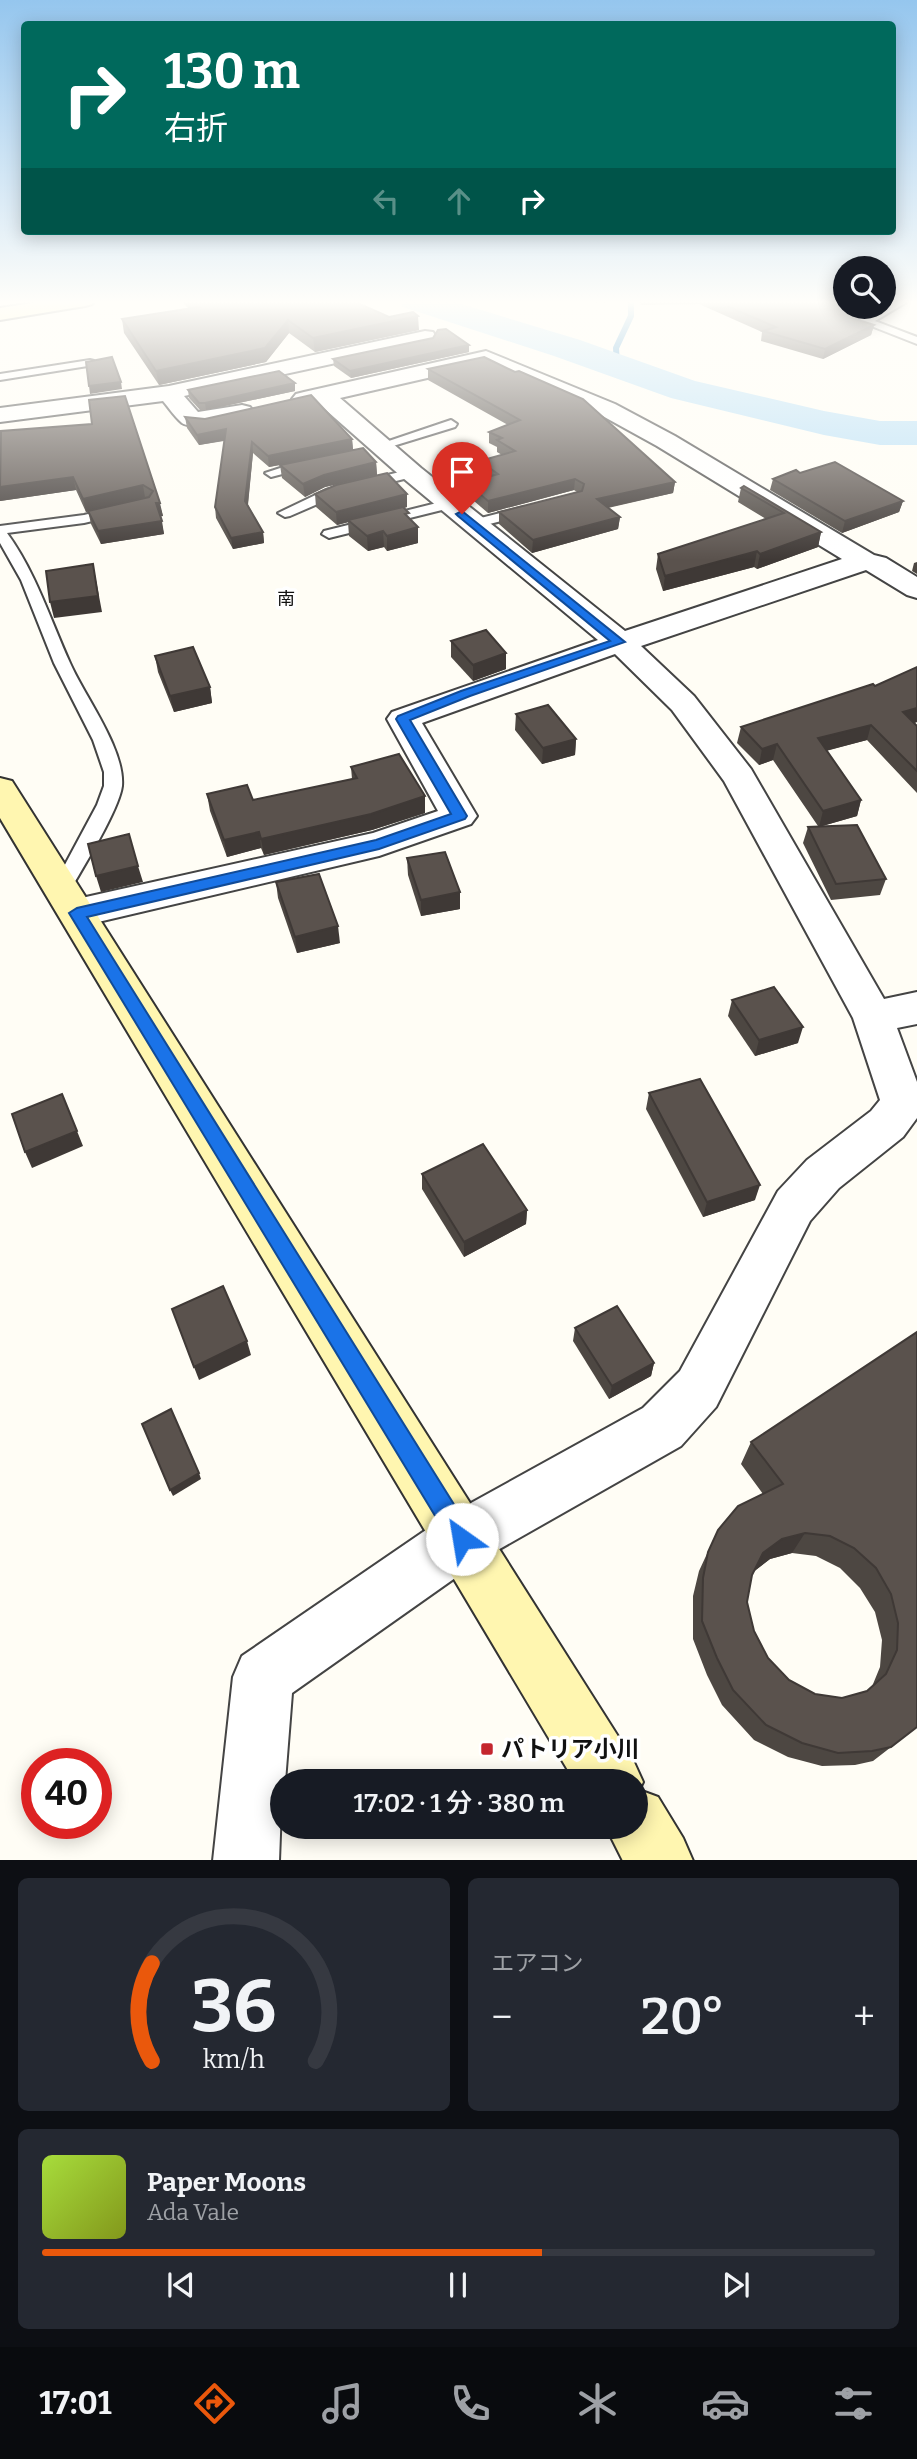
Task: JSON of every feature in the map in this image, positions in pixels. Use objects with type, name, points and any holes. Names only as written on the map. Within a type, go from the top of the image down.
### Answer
[{"type":"street","points":[[0,415],[198,387]]},
{"type":"street","points":[[284,403],[356,387]]},
{"type":"street","points":[[554,387],[607,409],[864,561],[876,564],[917,589]]},
{"type":"street","points":[[169,393],[192,420],[258,409]]},
{"type":"street","points":[[246,1860],[263,1677],[462,1539],[662,1427],[698,1389],[793,1206],[823,1174],[887,1124],[903,1102],[895,1013],[738,777],[683,703],[619,642],[412,473],[376,450],[323,395]]},
{"type":"street","points":[[69,900],[379,844],[460,816],[402,719],[466,693],[806,583],[864,561]]},
{"type":"street","points":[[0,789],[603,1769]]},
{"type":"street","points":[[647,1839],[660,1860]]},
{"type":"lane","points":[[376,450],[452,424]]},
{"type":"lane","points":[[271,473],[316,462]]},
{"type":"lane","points":[[285,513],[331,493],[412,473]]},
{"type":"lane","points":[[329,534],[449,504]]},
{"type":"lane","points":[[474,524],[537,507]]},
{"type":"lane","points":[[69,900],[113,788],[110,768],[94,721],[62,665],[19,558],[0,531],[84,519],[123,510]]},
{"type":"building","points":[[203,387],[278,387],[205,403],[199,403],[188,390]]},
{"type":"building","points":[[460,387],[555,387],[583,399],[675,482],[597,499],[620,517],[533,540],[499,512],[582,491],[584,484],[575,479],[488,501],[467,483],[498,474],[480,461],[515,451],[497,440],[502,438],[489,432],[520,420]]},
{"type":"building","points":[[311,395],[352,439],[268,456],[252,442],[245,501],[263,532],[231,538],[215,507],[226,429],[197,435],[185,417],[205,419]]},
{"type":"building","points":[[125,396],[160,503],[156,503],[162,521],[98,531],[88,511],[149,497],[153,491],[143,485],[83,499],[73,477],[0,487],[1,431],[92,424],[89,400]]},
{"type":"building","points":[[363,448],[376,462],[324,475],[303,484],[280,465]]},
{"type":"building","points":[[835,462],[903,501],[845,521],[773,479],[796,470],[800,473]]},
{"type":"building","points":[[387,473],[407,494],[336,512],[315,494],[336,485]]},
{"type":"building","points":[[744,486],[821,532],[760,554],[757,551],[665,576],[658,554],[784,513],[741,488]]},
{"type":"building","points":[[403,507],[409,513],[405,514],[418,527],[387,536],[383,531],[367,536],[348,520]]},
{"type":"building","points":[[93,564],[98,596],[50,602],[46,571]]},
{"type":"building","points":[[486,630],[506,653],[473,665],[451,641]]},
{"type":"building","points":[[193,647],[210,687],[170,696],[155,656]]},
{"type":"building","points":[[917,667],[917,708],[903,712],[917,726],[917,771],[871,725],[818,738],[861,800],[823,811],[777,744],[762,749],[741,727],[873,684],[875,686]]},
{"type":"building","points":[[548,705],[576,739],[543,748],[516,714]]},
{"type":"building","points":[[399,754],[425,796],[371,814],[261,839],[259,832],[224,840],[207,794],[247,785],[253,800],[357,778],[351,767]]},
{"type":"building","points":[[857,825],[886,879],[836,884],[808,827]]},
{"type":"building","points":[[129,834],[138,866],[96,876],[88,844]]},
{"type":"building","points":[[445,852],[460,892],[421,900],[407,858]]},
{"type":"building","points":[[319,874],[338,926],[295,937],[276,882]]},
{"type":"building","points":[[774,987],[803,1027],[759,1040],[732,1000]]},
{"type":"building","points":[[700,1079],[760,1185],[707,1202],[649,1093]]},
{"type":"building","points":[[62,1094],[77,1131],[25,1152],[12,1114]]},
{"type":"building","points":[[483,1144],[527,1210],[464,1242],[422,1174]]},
{"type":"building","points":[[223,1286],[247,1341],[194,1367],[172,1309]]},
{"type":"building","points":[[617,1306],[654,1363],[612,1386],[575,1328]]},
{"type":"building","points":[[917,1332],[917,1727],[891,1747],[838,1753],[802,1743],[766,1725],[733,1690],[717,1658],[702,1621],[703,1578],[708,1552],[718,1530],[738,1506],[783,1484],[751,1442]],"holes":[[[805,1533],[830,1536],[854,1548],[876,1568],[891,1594],[898,1623],[897,1650],[886,1674],[867,1691],[842,1698],[815,1694],[789,1680],[768,1658],[754,1631],[747,1602],[752,1575],[763,1553],[782,1539]]]},
{"type":"building","points":[[171,1409],[199,1473],[170,1490],[142,1424]]},
{"type":"waterway","points":[[675,387],[824,423],[880,433],[917,433]]},
{"type":"place","name":"パトリア小川","points":[[487,1749]]},
{"type":"district","name":"南","points":[[286,599]]},
{"type":"route","points":[[462,514],[619,642],[466,693],[402,719],[460,816],[379,844],[77,913],[462,1539]]}]
